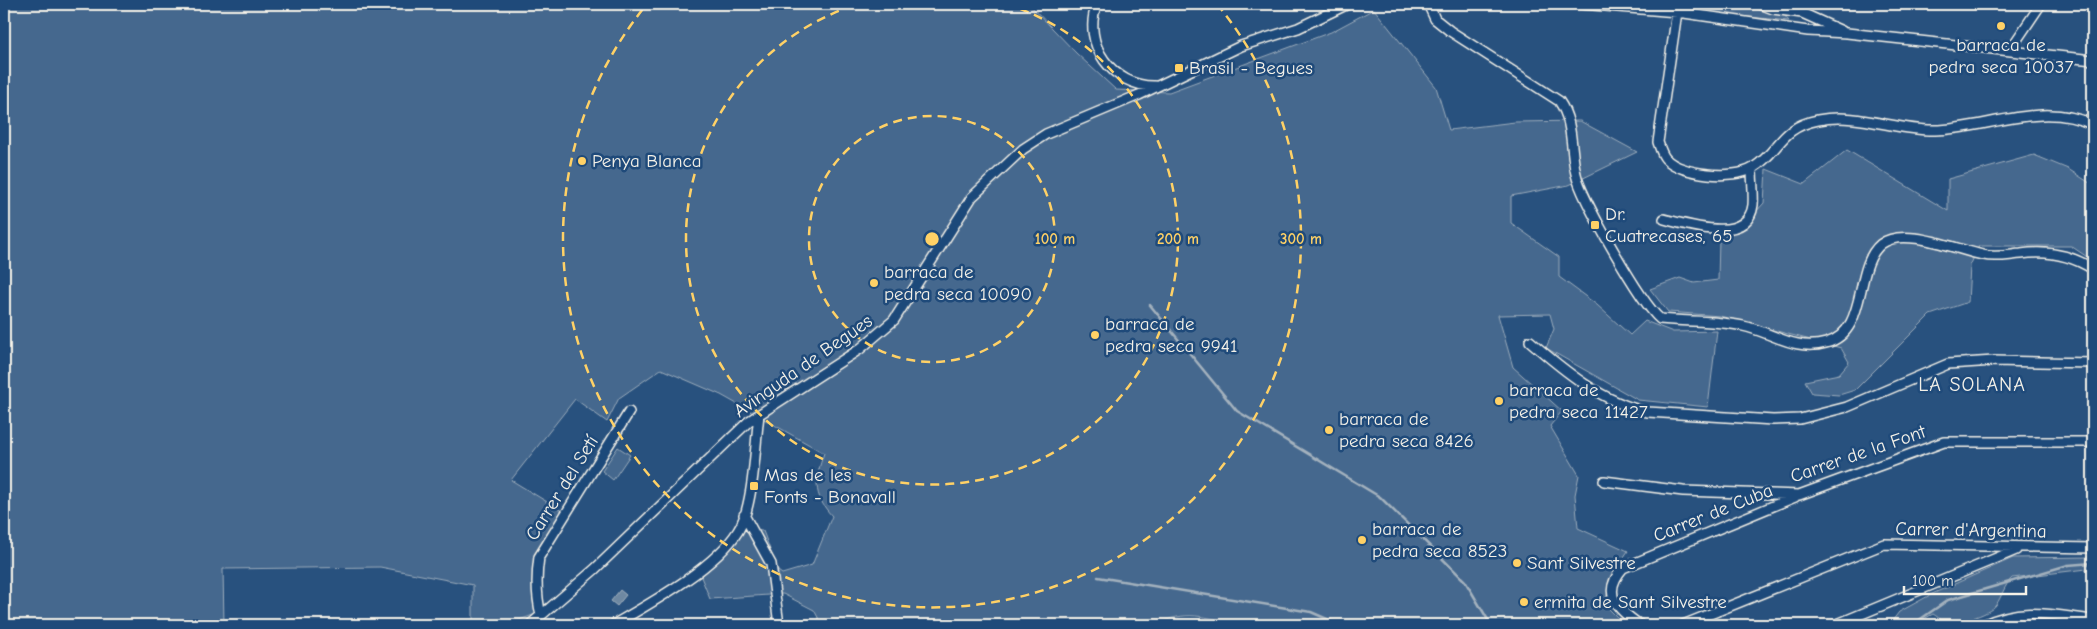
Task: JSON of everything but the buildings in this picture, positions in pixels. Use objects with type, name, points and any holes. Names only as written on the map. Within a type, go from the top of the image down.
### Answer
[{"type":"street","points":[[1097,4],[1092,28],[1097,53],[1120,74],[1136,83],[1156,86]]},
{"type":"street","name":"Avinguda de Begues","points":[[530,625],[595,569],[736,433],[759,414],[860,349],[894,320],[972,197],[1023,148],[1046,134],[1112,108],[1241,46],[1298,28],[1348,4]]},
{"type":"street","points":[[1428,4],[1435,19],[1450,31],[1559,101],[1568,116],[1579,186],[1643,299],[1660,319],[1744,326],[1799,346],[1828,343],[1845,332],[1850,323],[1866,271],[1876,249],[1886,241],[1902,237],[1984,256],[2037,253],[2058,254],[2075,258],[2093,269]]},
{"type":"street","points":[[1581,4],[1677,12],[1808,31],[1846,32],[2093,60]]},
{"type":"street","points":[[1760,4],[1774,9],[1802,13],[1846,32]]},
{"type":"street","points":[[1791,4],[1802,13]]},
{"type":"street","points":[[2010,50],[2041,4]]},
{"type":"street","points":[[1677,12],[1658,132],[1661,151],[1666,159],[1684,171],[1732,174],[1752,169],[1790,130],[1821,120],[1843,120],[1935,130],[2040,116],[2073,119],[2093,125]]},
{"type":"street","points":[[1664,219],[1697,227],[1723,230],[1736,227],[1750,215],[1753,206],[1752,169]]},
{"type":"street","points":[[1530,341],[1561,368],[1634,409],[1648,412],[1773,420],[1800,419],[1826,414],[1948,364],[1994,361],[2093,363]]},
{"type":"street","name":"Carrer del Setí","points":[[541,615],[537,601],[536,575],[539,557],[629,412]]},
{"type":"street","points":[[613,625],[694,575],[738,531],[744,515],[759,414]]},
{"type":"street","name":"Carrer de la Font","points":[[1604,481],[1628,482],[1683,491],[1774,496],[1799,495],[1944,442],[2093,442]]},
{"type":"street","name":"Carrer de Cuba","points":[[1640,625],[1618,609],[1615,603],[1613,595],[1614,584],[1623,568],[1799,495]]},
{"type":"street","points":[[744,515],[771,564],[777,593],[779,625]]},
{"type":"street","name":"Carrer d'Argentina","points":[[1683,625],[1884,544],[2093,548]]},
{"type":"street","points":[[1984,563],[1990,547]]},
{"type":"street","points":[[1835,625],[2020,548]]},
{"type":"street","points":[[1983,625],[2005,616],[2028,612],[2093,620]]},
{"type":"shaded area","points":[[4,4],[1029,4],[1076,53],[1116,90],[1169,92],[1331,32],[1374,9],[1436,87],[1449,130],[1515,122],[1580,121],[1637,152],[1569,185],[1511,196],[1511,223],[1559,257],[1559,277],[1597,305],[1630,335],[1645,321],[1673,332],[1717,331],[1708,407],[1638,400],[1546,348],[1554,329],[1550,314],[1498,315],[1513,367],[1562,411],[1550,426],[1579,475],[1575,495],[1578,528],[1628,551],[1611,576],[1605,605],[1625,625],[1236,625],[1206,617],[1186,616],[1176,617],[1157,625],[822,625],[814,610],[783,594],[710,599],[701,577],[745,530],[763,531],[778,571],[782,574],[812,565],[832,516],[821,501],[817,486],[824,453],[721,395],[661,369],[619,398],[607,422],[575,399],[511,480],[562,511],[542,549],[534,571],[533,583],[536,614],[505,625],[473,625],[473,585],[380,567],[223,569],[224,625],[4,625]]},
{"type":"shaded area","points":[[1623,4],[1775,4],[1789,21]]},
{"type":"shaded area","points":[[1847,150],[1948,211],[1948,179],[2034,155],[2068,169],[2093,185],[2093,261],[2071,246],[1979,246],[1970,266],[1968,302],[1930,315],[1855,390],[1839,395],[1812,393],[1805,381],[1839,374],[1849,362],[1841,348],[1720,316],[1668,312],[1650,289],[1680,278],[1694,283],[1718,280],[1719,239],[1742,227],[1764,203],[1766,169],[1804,184]]},
{"type":"shaded area","points":[[618,447],[630,455],[613,480],[602,471]]},
{"type":"shaded area","points":[[2093,557],[2093,570],[2087,569],[2012,578],[1992,609],[1972,618],[1949,622],[1933,614],[1913,625],[1889,625],[1899,612],[1932,594],[2013,558]]},
{"type":"shaded area","points":[[620,590],[626,595],[617,606],[611,601]]},
{"type":"waterway","points":[[1150,305],[1237,411],[1380,497],[1465,581],[1491,625]]},
{"type":"waterway","points":[[1912,625],[1948,600],[2068,565],[2093,563]]},
{"type":"waterway","points":[[1098,577],[1311,612],[1341,625]]},
{"type":"place","name":"barraca de pedra seca 10037","points":[[2001,26]]},
{"type":"place","name":"Brasil - Begues","points":[[1179,68]]},
{"type":"place","name":"Penya Blanca","points":[[582,161]]},
{"type":"place","name":"Dr. Cuatrecases, 65","points":[[1595,225]]},
{"type":"place","name":"barraca de pedra seca 10090","points":[[874,283]]},
{"type":"place","name":"barraca de pedra seca 9941","points":[[1095,335]]},
{"type":"place","name":"barraca de pedra seca 11427","points":[[1499,401]]},
{"type":"place","name":"barraca de pedra seca 8426","points":[[1329,430]]},
{"type":"place","name":"Mas de les Fonts - Bonavall","points":[[754,486]]},
{"type":"place","name":"barraca de pedra seca 8523","points":[[1362,540]]},
{"type":"place","name":"Sant Silvestre","points":[[1517,563]]},
{"type":"place","name":"ermita de Sant Silvestre","points":[[1524,602]]},
{"type":"district","name":"LA SOLANA","points":[[1972,384]]}]
